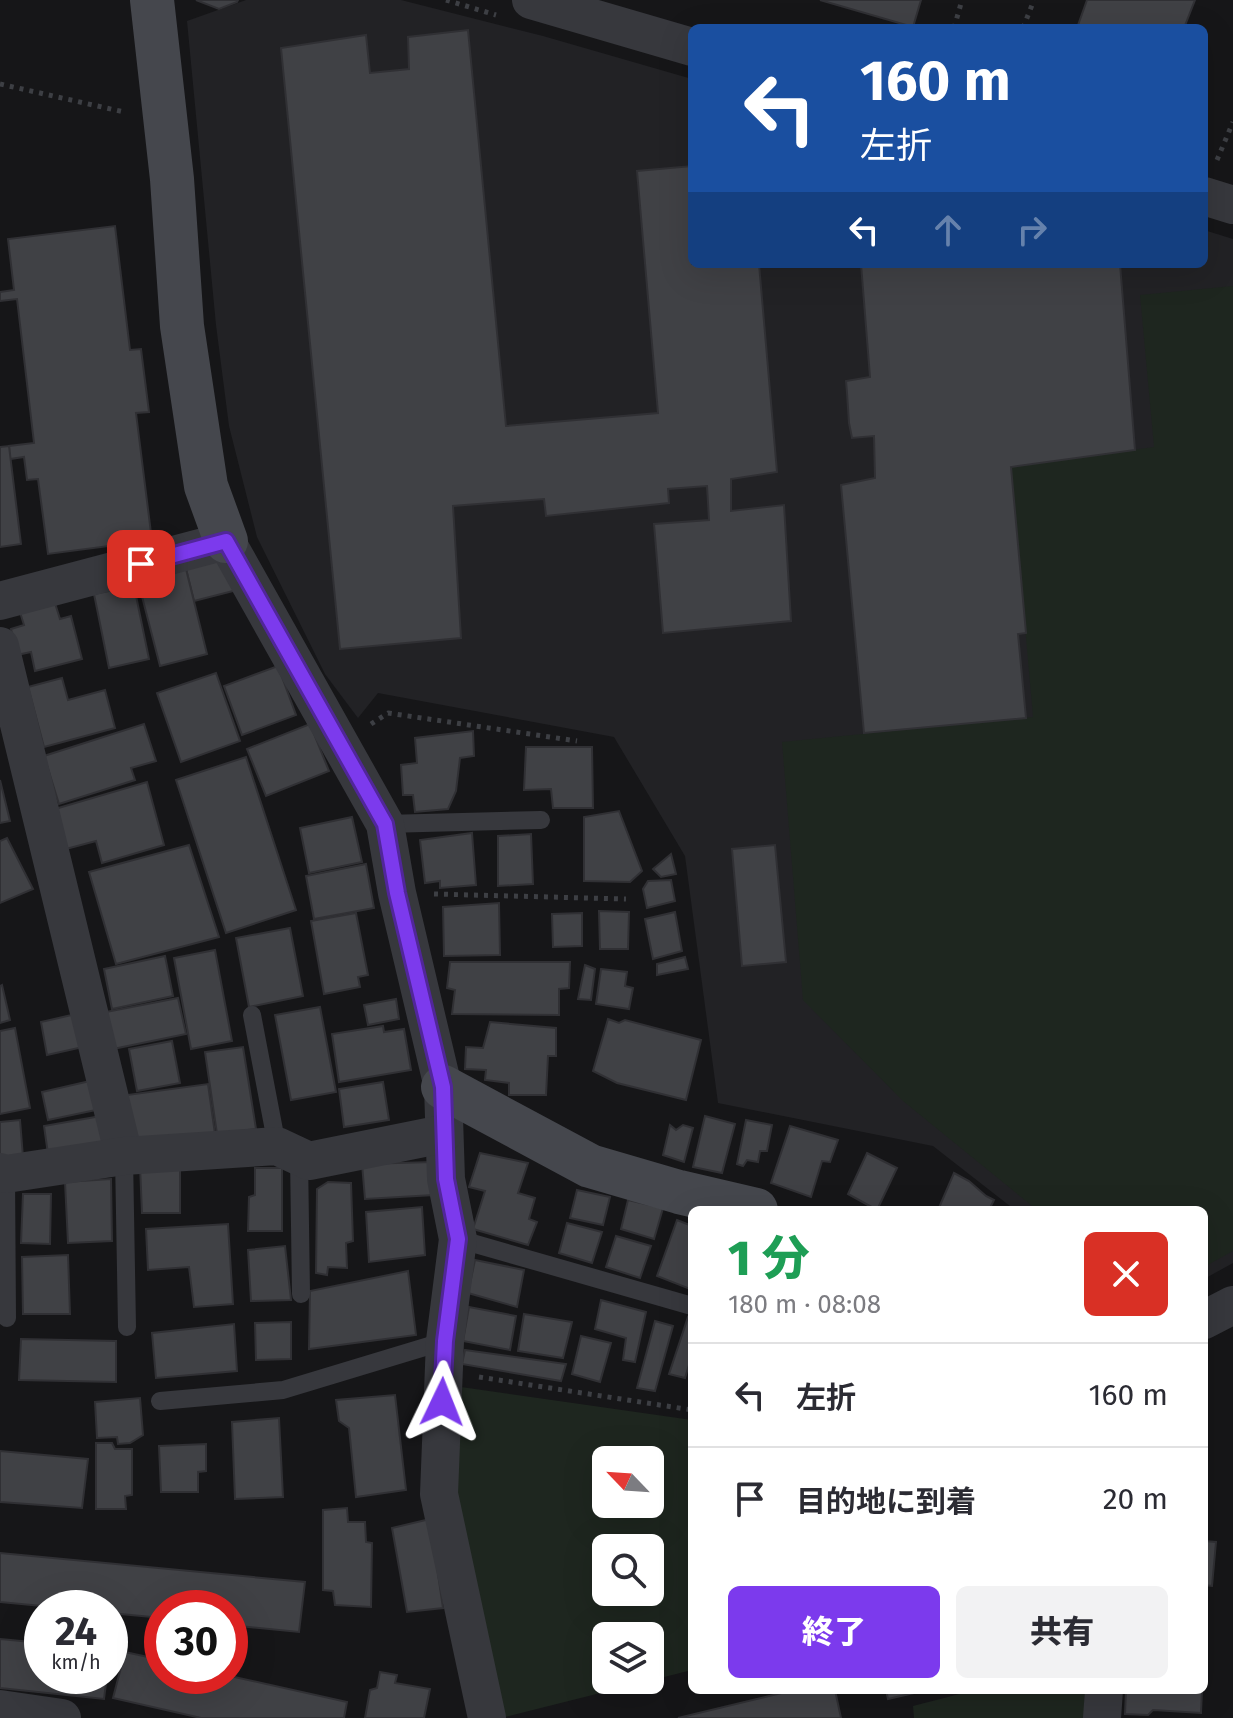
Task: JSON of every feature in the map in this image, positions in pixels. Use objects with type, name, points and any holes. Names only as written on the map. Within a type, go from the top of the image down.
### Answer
[{"type":"street","points":[[152,0],[172,179],[182,326],[206,486],[226,541],[385,824],[397,893],[443,1087],[446,1179],[458,1239],[444,1356],[439,1494],[487,1718]]},
{"type":"street","points":[[531,0],[688,46]]},
{"type":"street","points":[[1208,184],[1233,205]]},
{"type":"street","points":[[0,601],[226,541]]},
{"type":"street","points":[[0,646],[124,1156]]},
{"type":"street","points":[[443,1087],[590,1166],[739,1206]]},
{"type":"street","points":[[3,1173],[124,1156],[288,1151],[309,1161],[443,1134]]},
{"type":"street","points":[[1208,1318],[1233,1305]]},
{"type":"street","points":[[1102,1718],[1104,1694]]},
{"type":"street","points":[[0,1709],[62,1718]]},
{"type":"lane","points":[[385,824],[541,820]]},
{"type":"lane","points":[[252,1015],[288,1151],[301,1294]]},
{"type":"lane","points":[[124,1156],[127,1327]]},
{"type":"lane","points":[[3,1173],[7,1318]]},
{"type":"lane","points":[[458,1239],[688,1305]]},
{"type":"lane","points":[[160,1401],[283,1390],[444,1356]]},
{"type":"path","points":[[955,24],[962,0]]},
{"type":"path","points":[[1025,24],[1034,0]]},
{"type":"path","points":[[0,84],[164,121]]},
{"type":"path","points":[[1208,184],[1233,122]]},
{"type":"path","points":[[340,744],[388,713],[577,741]]},
{"type":"path","points":[[397,893],[626,899]]},
{"type":"path","points":[[444,1356],[688,1409]]},
{"type":"shaded area","points":[[246,0],[401,0],[543,36],[688,78],[688,268],[1208,268],[1208,231],[1233,239],[1233,1263],[1208,1277],[1208,1206],[1010,1206],[933,1146],[718,1103],[685,856],[614,737],[378,693],[358,718],[325,674],[257,537],[229,426],[216,325],[187,21]]},
{"type":"shaded area","points":[[1233,286],[1233,1251],[1208,1265],[1208,1206],[1032,1206],[903,1101],[803,1000],[782,742],[1033,717],[1011,467],[1154,447],[1140,295]]},
{"type":"shaded area","points":[[454,1386],[688,1419],[688,1671],[664,1677],[664,1622],[592,1622],[592,1694],[596,1694],[501,1718],[451,1492]]},
{"type":"shaded area","points":[[960,1694],[1085,1694],[1084,1718],[914,1718],[913,1706]]},
{"type":"building","points":[[196,0],[238,0],[219,9]]},
{"type":"building","points":[[820,0],[921,0],[914,24],[903,24]]},
{"type":"building","points":[[1087,0],[1195,0],[1186,24],[1078,24]]},
{"type":"building","points":[[468,30],[506,426],[658,413],[637,171],[688,166],[688,268],[759,268],[777,472],[731,479],[731,511],[784,505],[791,621],[663,633],[654,524],[709,520],[707,486],[668,489],[669,503],[546,516],[544,499],[453,506],[461,638],[340,649],[281,48],[366,35],[370,73],[409,69],[408,37]]},
{"type":"building","points":[[115,226],[130,350],[141,349],[149,412],[136,413],[151,533],[116,537],[117,545],[48,554],[38,479],[27,480],[24,457],[10,459],[9,446],[34,443],[17,299],[0,301],[0,292],[14,290],[8,239]]},
{"type":"building","points":[[861,268],[1120,268],[1135,450],[1011,467],[1026,633],[1018,634],[1026,718],[864,733],[841,485],[875,478],[874,436],[852,438],[846,381],[870,377]]},
{"type":"building","points":[[9,446],[21,544],[0,547],[0,447]]},
{"type":"building","points":[[229,558],[237,590],[194,601],[186,569]]},
{"type":"building","points":[[186,569],[207,654],[160,666],[138,581]]},
{"type":"building","points":[[134,586],[149,659],[109,668],[94,594]]},
{"type":"building","points":[[54,600],[60,619],[71,616],[82,659],[35,671],[31,652],[17,655],[11,629],[24,625],[19,609]]},
{"type":"building","points":[[278,666],[296,715],[242,735],[224,686]]},
{"type":"building","points":[[216,673],[240,741],[181,762],[157,693]]},
{"type":"building","points":[[62,678],[68,700],[105,690],[115,728],[44,747],[28,687]]},
{"type":"building","points":[[144,724],[156,761],[131,768],[135,780],[59,804],[44,756]]},
{"type":"building","points":[[310,724],[329,771],[266,796],[247,749]]},
{"type":"building","points":[[473,731],[474,756],[460,758],[456,791],[448,809],[415,812],[413,795],[403,795],[401,765],[417,763],[415,738]]},
{"type":"building","points":[[526,747],[592,747],[593,808],[553,808],[551,789],[524,790]]},
{"type":"building","points":[[246,757],[296,910],[226,933],[176,780]]},
{"type":"building","points":[[0,780],[10,821],[0,823]]},
{"type":"building","points":[[147,782],[164,845],[102,863],[96,841],[66,849],[55,809]]},
{"type":"building","points":[[619,811],[642,871],[630,882],[584,881],[584,817]]},
{"type":"building","points":[[352,817],[362,862],[309,873],[300,828]]},
{"type":"building","points":[[472,833],[476,885],[440,888],[440,881],[425,883],[420,840]]},
{"type":"building","points":[[531,834],[533,884],[498,886],[498,836]]},
{"type":"building","points":[[7,838],[33,889],[0,903],[0,841]]},
{"type":"building","points":[[189,845],[219,937],[116,964],[89,872]]},
{"type":"building","points":[[775,845],[786,962],[742,966],[732,849]]},
{"type":"building","points":[[671,854],[676,874],[661,877],[653,869]]},
{"type":"building","points":[[366,864],[374,908],[314,919],[306,876]]},
{"type":"building","points":[[671,880],[675,901],[647,908],[643,889],[648,881]]},
{"type":"building","points":[[499,903],[500,955],[444,956],[443,907]]},
{"type":"building","points":[[599,911],[629,912],[628,949],[600,949]]},
{"type":"building","points":[[675,912],[682,951],[653,959],[645,919]]},
{"type":"building","points":[[356,913],[368,975],[358,977],[360,987],[324,994],[311,921]]},
{"type":"building","points":[[582,913],[582,946],[553,947],[552,914]]},
{"type":"building","points":[[290,928],[303,996],[249,1007],[236,938]]},
{"type":"building","points":[[215,950],[232,1041],[191,1049],[174,958]]},
{"type":"building","points":[[165,956],[173,996],[112,1009],[104,969]]},
{"type":"building","points":[[685,957],[688,969],[657,975],[657,964]]},
{"type":"building","points":[[450,962],[570,962],[569,988],[559,989],[559,1015],[452,1014],[455,990],[447,988]]},
{"type":"building","points":[[585,965],[595,969],[591,1000],[578,999]]},
{"type":"building","points":[[601,969],[627,972],[625,986],[633,988],[629,1009],[596,1004]]},
{"type":"building","points":[[0,986],[10,1020],[0,1023]]},
{"type":"building","points":[[178,998],[186,1034],[113,1049],[106,1012]]},
{"type":"building","points":[[396,999],[399,1019],[368,1025],[364,1005]]},
{"type":"building","points":[[320,1007],[336,1092],[291,1100],[275,1015]]},
{"type":"building","points":[[76,1014],[83,1047],[47,1055],[41,1022]]},
{"type":"building","points":[[608,1019],[619,1023],[625,1020],[701,1040],[686,1100],[617,1083],[593,1071]]},
{"type":"building","points":[[490,1022],[556,1028],[556,1056],[548,1056],[546,1095],[509,1095],[509,1083],[485,1080],[486,1070],[465,1069],[466,1047],[483,1048]]},
{"type":"building","points":[[383,1026],[384,1032],[404,1029],[411,1070],[339,1082],[332,1034]]},
{"type":"building","points":[[15,1028],[30,1108],[0,1114],[0,1031]]},
{"type":"building","points":[[172,1041],[180,1083],[137,1091],[129,1049]]},
{"type":"building","points":[[243,1047],[256,1129],[217,1134],[205,1052]]},
{"type":"building","points":[[90,1081],[96,1110],[48,1120],[42,1092]]},
{"type":"building","points":[[383,1082],[389,1120],[344,1127],[339,1089]]},
{"type":"building","points":[[208,1084],[215,1134],[134,1146],[127,1095]]},
{"type":"building","points":[[101,1116],[105,1145],[48,1154],[44,1126]]},
{"type":"building","points":[[705,1116],[735,1124],[722,1173],[693,1167]]},
{"type":"building","points":[[20,1120],[23,1157],[0,1159],[0,1122]]},
{"type":"building","points":[[746,1120],[772,1125],[767,1151],[760,1151],[758,1162],[747,1160],[743,1166],[737,1164]]},
{"type":"building","points":[[670,1125],[676,1130],[683,1125],[693,1128],[684,1162],[663,1155]]},
{"type":"building","points":[[790,1126],[838,1140],[830,1162],[822,1161],[811,1197],[771,1183]]},
{"type":"building","points":[[480,1153],[528,1163],[518,1193],[535,1198],[529,1219],[537,1222],[528,1245],[473,1229],[485,1191],[469,1187]]},
{"type":"building","points":[[867,1153],[897,1168],[879,1206],[870,1206],[848,1194]]},
{"type":"building","points":[[433,1162],[434,1195],[365,1199],[362,1164]]},
{"type":"building","points":[[180,1164],[180,1213],[142,1213],[140,1166]]},
{"type":"building","points":[[255,1168],[282,1168],[282,1231],[248,1231],[249,1197],[255,1195]]},
{"type":"building","points":[[954,1173],[994,1200],[991,1206],[940,1206]]},
{"type":"building","points":[[111,1179],[112,1241],[68,1243],[65,1182]]},
{"type":"building","points":[[328,1182],[351,1183],[353,1241],[346,1243],[347,1268],[328,1267],[327,1275],[316,1273],[317,1189]]},
{"type":"building","points":[[577,1190],[610,1197],[603,1225],[570,1218]]},
{"type":"building","points":[[23,1194],[51,1194],[50,1244],[21,1243]]},
{"type":"building","points":[[628,1200],[663,1208],[654,1239],[621,1229]]},
{"type":"building","points":[[422,1207],[425,1255],[369,1262],[366,1212]]},
{"type":"building","points":[[677,1220],[688,1224],[688,1288],[657,1276]]},
{"type":"building","points":[[567,1223],[602,1232],[592,1263],[559,1253]]},
{"type":"building","points":[[228,1224],[233,1304],[194,1307],[189,1267],[148,1270],[146,1229]]},
{"type":"building","points":[[616,1236],[651,1246],[640,1278],[606,1267]]},
{"type":"building","points":[[285,1246],[291,1300],[251,1301],[248,1250]]},
{"type":"building","points":[[68,1255],[70,1314],[23,1314],[22,1257]]},
{"type":"building","points":[[475,1260],[524,1270],[517,1307],[468,1293]]},
{"type":"building","points":[[408,1271],[416,1335],[309,1349],[310,1291]]},
{"type":"building","points":[[601,1300],[646,1312],[635,1362],[623,1360],[626,1338],[595,1329]]},
{"type":"building","points":[[469,1307],[516,1316],[510,1350],[463,1341]]},
{"type":"building","points":[[524,1314],[572,1322],[563,1358],[518,1351]]},
{"type":"building","points":[[688,1317],[688,1368],[685,1378],[669,1374]]},
{"type":"building","points":[[655,1321],[673,1326],[655,1391],[637,1388]]},
{"type":"building","points":[[291,1322],[291,1359],[256,1360],[255,1323]]},
{"type":"building","points":[[234,1324],[237,1371],[156,1378],[152,1333]]},
{"type":"building","points":[[581,1336],[611,1343],[600,1382],[572,1374]]},
{"type":"building","points":[[21,1339],[116,1341],[116,1382],[19,1380]]},
{"type":"building","points":[[465,1350],[566,1364],[561,1381],[462,1364]]},
{"type":"building","points":[[395,1395],[406,1490],[356,1497],[349,1428],[339,1421],[336,1400]]},
{"type":"building","points":[[140,1398],[143,1435],[130,1443],[118,1444],[117,1437],[97,1438],[95,1402]]},
{"type":"building","points":[[279,1418],[283,1497],[235,1499],[232,1422]]},
{"type":"building","points":[[96,1443],[112,1443],[115,1449],[132,1449],[132,1495],[125,1496],[126,1509],[96,1509]]},
{"type":"building","points":[[206,1444],[206,1471],[198,1472],[198,1492],[161,1492],[159,1446]]},
{"type":"building","points":[[0,1451],[88,1459],[82,1508],[0,1502]]},
{"type":"building","points":[[347,1508],[348,1522],[365,1522],[366,1542],[372,1543],[371,1607],[335,1605],[333,1591],[323,1590],[323,1510]]},
{"type":"building","points":[[430,1519],[443,1608],[407,1612],[392,1528]]},
{"type":"building","points":[[1208,1541],[1216,1542],[1212,1586],[1208,1586]]},
{"type":"building","points":[[0,1553],[305,1582],[299,1632],[248,1627],[248,1590],[144,1590],[144,1616],[128,1615],[128,1590],[24,1590],[24,1604],[0,1602]]},
{"type":"building","points":[[0,1639],[24,1641],[24,1691],[0,1688]]},
{"type":"building","points":[[128,1653],[144,1656],[144,1694],[248,1694],[248,1680],[347,1702],[344,1718],[201,1718],[113,1698],[114,1694],[128,1694]]},
{"type":"building","points":[[380,1672],[397,1675],[395,1683],[430,1689],[424,1718],[365,1718],[370,1690],[377,1688]]},
{"type":"building","points":[[57,1694],[105,1694],[104,1699]]},
{"type":"building","points":[[777,1694],[836,1694],[841,1718],[678,1718]]},
{"type":"building","points":[[887,1694],[910,1694],[888,1699]]},
{"type":"building","points":[[1126,1694],[1202,1694],[1201,1713],[1153,1710],[1148,1715],[1125,1714]]},
{"type":"route","points":[[141,564],[226,541],[385,824],[397,893],[443,1087],[446,1179],[458,1239],[445,1341],[442,1402]]}]
